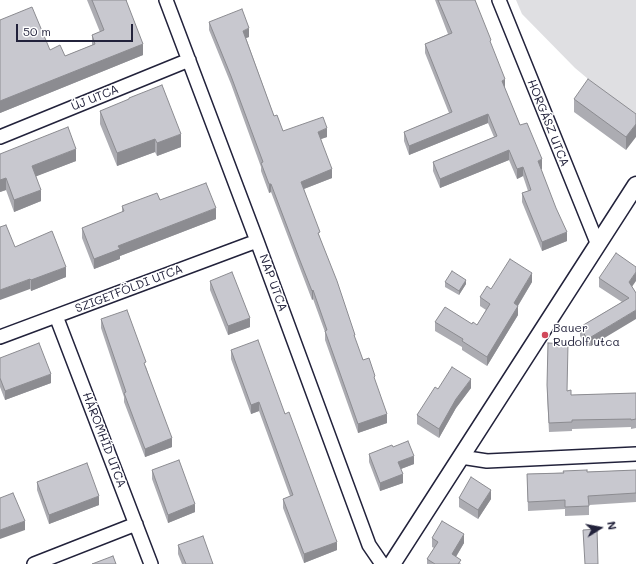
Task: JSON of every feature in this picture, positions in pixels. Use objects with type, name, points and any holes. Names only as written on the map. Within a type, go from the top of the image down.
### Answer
[{"type":"street","name":"NAP UTCA","points":[[166,0],[369,545],[382,564]]},
{"type":"street","name":"HORGÁSZ UTCA","points":[[499,0],[598,245]]},
{"type":"street","name":"ÚJ UTCA","points":[[0,137],[189,60]]},
{"type":"street","points":[[392,564],[636,185]]},
{"type":"street","name":"SZIGETFÖLDI UTCA","points":[[0,337],[257,241]]},
{"type":"street","name":"HÁROMHÍD UTCA","points":[[56,316],[151,564]]},
{"type":"street","points":[[461,457],[487,461],[636,454]]},
{"type":"street","points":[[34,564],[136,524]]},
{"type":"shaded area","points":[[516,0],[636,0],[636,119],[575,68],[522,14]]},
{"type":"building","points":[[92,0],[126,0],[143,44],[0,101],[0,20],[32,7],[50,50],[60,45],[65,56],[95,44],[92,35],[104,30]]},
{"type":"building","points":[[438,0],[475,0],[505,79],[502,81],[520,125],[527,123],[542,159],[538,161],[567,232],[542,242],[522,193],[531,190],[523,167],[517,169],[509,150],[440,179],[433,162],[497,136],[488,114],[409,146],[404,132],[452,112],[425,44],[452,33]]},
{"type":"building","points":[[242,9],[249,28],[243,31],[274,116],[277,115],[283,131],[323,117],[327,128],[318,132],[332,169],[301,182],[320,232],[318,233],[337,281],[363,360],[369,358],[387,414],[358,424],[325,331],[327,330],[313,290],[312,291],[271,184],[269,184],[261,163],[263,162],[209,22]]},
{"type":"building","points":[[588,79],[636,114],[636,124],[626,137],[574,99]]},
{"type":"building","points":[[162,85],[181,134],[157,143],[155,139],[117,153],[100,111]]},
{"type":"building","points":[[68,127],[76,149],[32,166],[41,190],[14,200],[6,178],[0,180],[0,154]]},
{"type":"building","points":[[206,183],[216,208],[118,246],[120,249],[94,259],[82,228],[124,211],[122,206],[157,193],[160,200]]},
{"type":"building","points":[[6,225],[15,247],[52,231],[66,267],[0,290],[0,227]]},
{"type":"building","points":[[616,253],[636,267],[636,272],[629,282],[636,293],[636,310],[591,337],[586,337],[580,327],[629,298],[599,278]]},
{"type":"building","points":[[510,259],[532,273],[514,303],[518,306],[487,357],[462,341],[463,339],[435,322],[445,307],[472,324],[473,322],[477,325],[490,304],[480,297],[487,286],[491,289]]},
{"type":"building","points":[[452,271],[466,280],[459,291],[445,282]]},
{"type":"building","points":[[232,272],[250,318],[228,326],[210,281]]},
{"type":"building","points":[[127,310],[146,362],[144,363],[172,438],[145,449],[124,393],[126,392],[101,319]]},
{"type":"building","points":[[258,340],[285,414],[289,412],[337,542],[304,554],[283,499],[293,495],[259,402],[251,405],[231,350]]},
{"type":"building","points":[[39,343],[51,374],[5,391],[0,378],[0,358]]},
{"type":"building","points":[[548,343],[568,344],[567,391],[571,390],[571,395],[636,393],[636,419],[572,420],[572,422],[549,423],[547,385]]},
{"type":"building","points":[[452,367],[471,379],[456,399],[439,429],[417,415],[435,387],[438,389]]},
{"type":"building","points":[[408,441],[414,456],[398,462],[403,474],[380,483],[369,454],[392,445],[393,447]]},
{"type":"building","points":[[179,460],[195,504],[168,515],[152,470]]},
{"type":"building","points":[[87,463],[99,496],[49,515],[37,482]]},
{"type":"building","points":[[587,470],[587,472],[636,470],[636,493],[588,496],[589,506],[565,507],[565,500],[528,502],[527,474],[564,473],[563,471]]},
{"type":"building","points":[[471,477],[491,490],[478,510],[459,498]]},
{"type":"building","points":[[13,493],[25,521],[0,530],[0,498]]},
{"type":"building","points":[[442,521],[464,534],[452,554],[461,560],[458,564],[435,564],[427,559],[438,542],[432,538]]},
{"type":"building","points":[[597,529],[598,564],[585,564],[583,530]]},
{"type":"building","points":[[203,536],[213,564],[186,564],[178,545]]},
{"type":"building","points":[[113,556],[116,564],[92,564]]},
{"type":"place","name":"Bauer Rudolf utca","points":[[545,335]]}]
